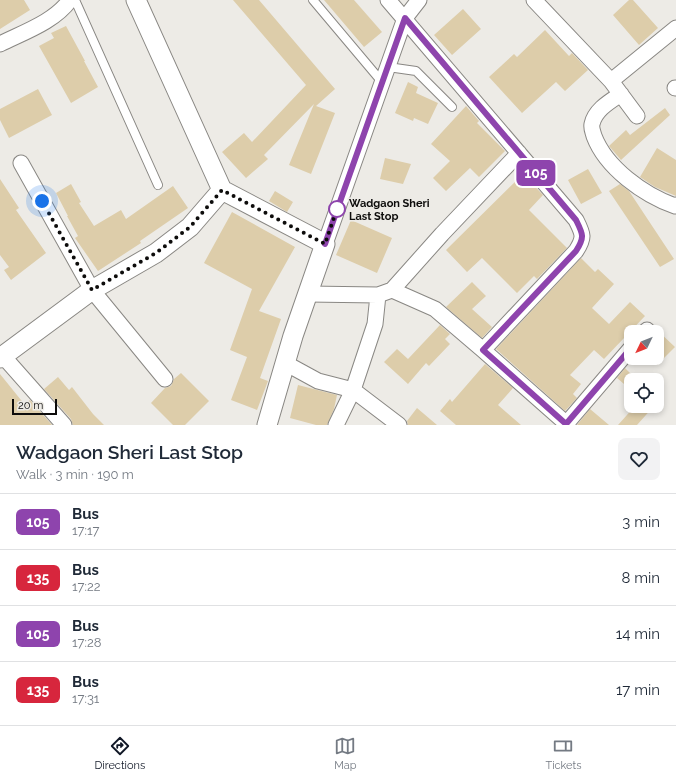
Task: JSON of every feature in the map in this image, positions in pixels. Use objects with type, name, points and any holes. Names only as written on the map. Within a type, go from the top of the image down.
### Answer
[{"type":"street","points":[[0,44],[50,18],[66,6],[70,0]]},
{"type":"street","points":[[136,0],[222,190],[325,244]]},
{"type":"street","points":[[388,0],[405,18],[576,220],[582,233],[582,242],[576,251],[483,350]]},
{"type":"street","points":[[267,425],[308,294],[382,82],[405,18],[419,0]]},
{"type":"street","points":[[534,0],[611,82],[637,116]]},
{"type":"street","points":[[611,82],[676,28]]},
{"type":"street","points":[[620,94],[604,105],[594,117],[591,126],[597,144],[608,160],[632,182],[648,194],[663,202],[676,205]]},
{"type":"street","points":[[336,425],[353,390],[385,293],[519,153]]},
{"type":"street","points":[[21,163],[92,290],[165,379]]},
{"type":"street","points":[[64,425],[1,357],[92,290],[156,253],[190,227],[222,190]]},
{"type":"street","points":[[308,294],[385,293],[435,309],[567,424],[624,356]]},
{"type":"street","points":[[285,364],[318,381],[353,390],[399,425]]},
{"type":"lane","points":[[75,0],[158,185]]},
{"type":"lane","points":[[313,0],[382,82]]},
{"type":"lane","points":[[388,67],[416,71],[452,107]]},
{"type":"building","points":[[0,0],[24,0],[30,10],[0,29]]},
{"type":"building","points":[[233,0],[259,0],[335,89],[316,106],[335,113],[311,174],[289,165],[314,104],[264,155],[268,159],[246,178],[222,152],[244,133],[252,142],[306,85]]},
{"type":"building","points":[[324,0],[354,0],[382,32],[364,47]]},
{"type":"building","points":[[629,0],[633,0],[658,28],[639,45],[613,15]]},
{"type":"building","points":[[463,9],[481,29],[452,55],[434,35]]},
{"type":"building","points":[[66,26],[98,87],[71,103],[39,46],[54,38],[51,33]]},
{"type":"building","points":[[545,30],[569,56],[572,53],[588,70],[565,91],[556,82],[522,113],[489,77],[514,54],[517,57]]},
{"type":"building","points":[[408,82],[418,87],[416,93],[438,103],[428,124],[414,118],[413,121],[395,113]]},
{"type":"building","points":[[38,89],[52,115],[9,138],[0,120],[0,109]]},
{"type":"building","points":[[466,106],[479,121],[477,123],[505,151],[479,177],[470,168],[446,191],[433,178],[450,161],[431,144]]},
{"type":"building","points":[[665,108],[670,115],[621,160],[609,146],[626,130],[630,135]]},
{"type":"building","points":[[657,148],[676,160],[676,196],[655,187],[640,177]]},
{"type":"building","points":[[385,158],[411,164],[403,184],[380,179]]},
{"type":"building","points":[[588,169],[602,193],[581,204],[568,180]]},
{"type":"building","points":[[523,174],[543,195],[529,210],[567,248],[537,279],[534,276],[517,293],[482,258],[467,272],[446,250]]},
{"type":"building","points":[[0,179],[19,208],[16,210],[46,253],[11,280],[4,270],[9,267],[0,255]]},
{"type":"building","points":[[71,184],[81,202],[79,203],[94,226],[121,210],[126,219],[173,186],[188,208],[140,241],[141,243],[98,271],[75,238],[78,236],[56,193]]},
{"type":"building","points":[[620,184],[629,191],[674,259],[660,267],[609,191]]},
{"type":"building","points":[[275,191],[293,202],[287,212],[269,201]]},
{"type":"building","points":[[232,212],[295,247],[259,311],[281,319],[260,378],[268,381],[257,410],[231,400],[247,357],[230,350],[252,289],[204,263]]},
{"type":"building","points":[[351,220],[392,238],[377,273],[336,255]]},
{"type":"building","points":[[581,258],[595,272],[598,269],[614,284],[592,308],[609,324],[630,302],[645,316],[636,325],[624,325],[624,338],[604,359],[594,350],[570,375],[581,384],[573,394],[577,398],[565,411],[496,349]]},
{"type":"building","points":[[472,282],[486,296],[472,309],[492,327],[482,338],[446,307]]},
{"type":"building","points":[[440,325],[450,334],[445,339],[450,344],[429,366],[426,363],[408,384],[384,362],[397,349],[408,359]]},
{"type":"building","points":[[664,337],[675,347],[664,358]]},
{"type":"building","points":[[485,364],[513,388],[498,405],[521,425],[456,425],[440,411],[450,399],[452,402]]},
{"type":"building","points":[[625,368],[630,373],[624,373],[624,384],[617,378]]},
{"type":"building","points":[[181,373],[209,401],[185,425],[173,425],[151,403],[165,388],[171,386],[174,379]]},
{"type":"building","points":[[0,374],[25,405],[30,400],[52,425],[0,425]]},
{"type":"building","points":[[58,377],[69,390],[72,387],[93,414],[104,425],[73,425],[71,419],[44,389]]},
{"type":"building","points":[[298,385],[337,395],[334,409],[327,425],[316,425],[290,418]]},
{"type":"building","points":[[417,408],[437,425],[408,425],[407,421]]},
{"type":"building","points":[[590,409],[609,425],[577,425]]},
{"type":"building","points":[[629,413],[648,413],[637,425],[618,425]]},
{"type":"bus line","name":"105","points":[[325,244],[405,18],[576,220],[582,233],[582,242],[576,251],[483,350],[566,424],[624,356]]},
{"type":"place","name":"Wadgaon Sheri Last Stop","points":[[337,209]]},
{"type":"route","points":[[42,201],[92,290],[156,253],[190,227],[222,190],[325,244],[337,209]]}]
